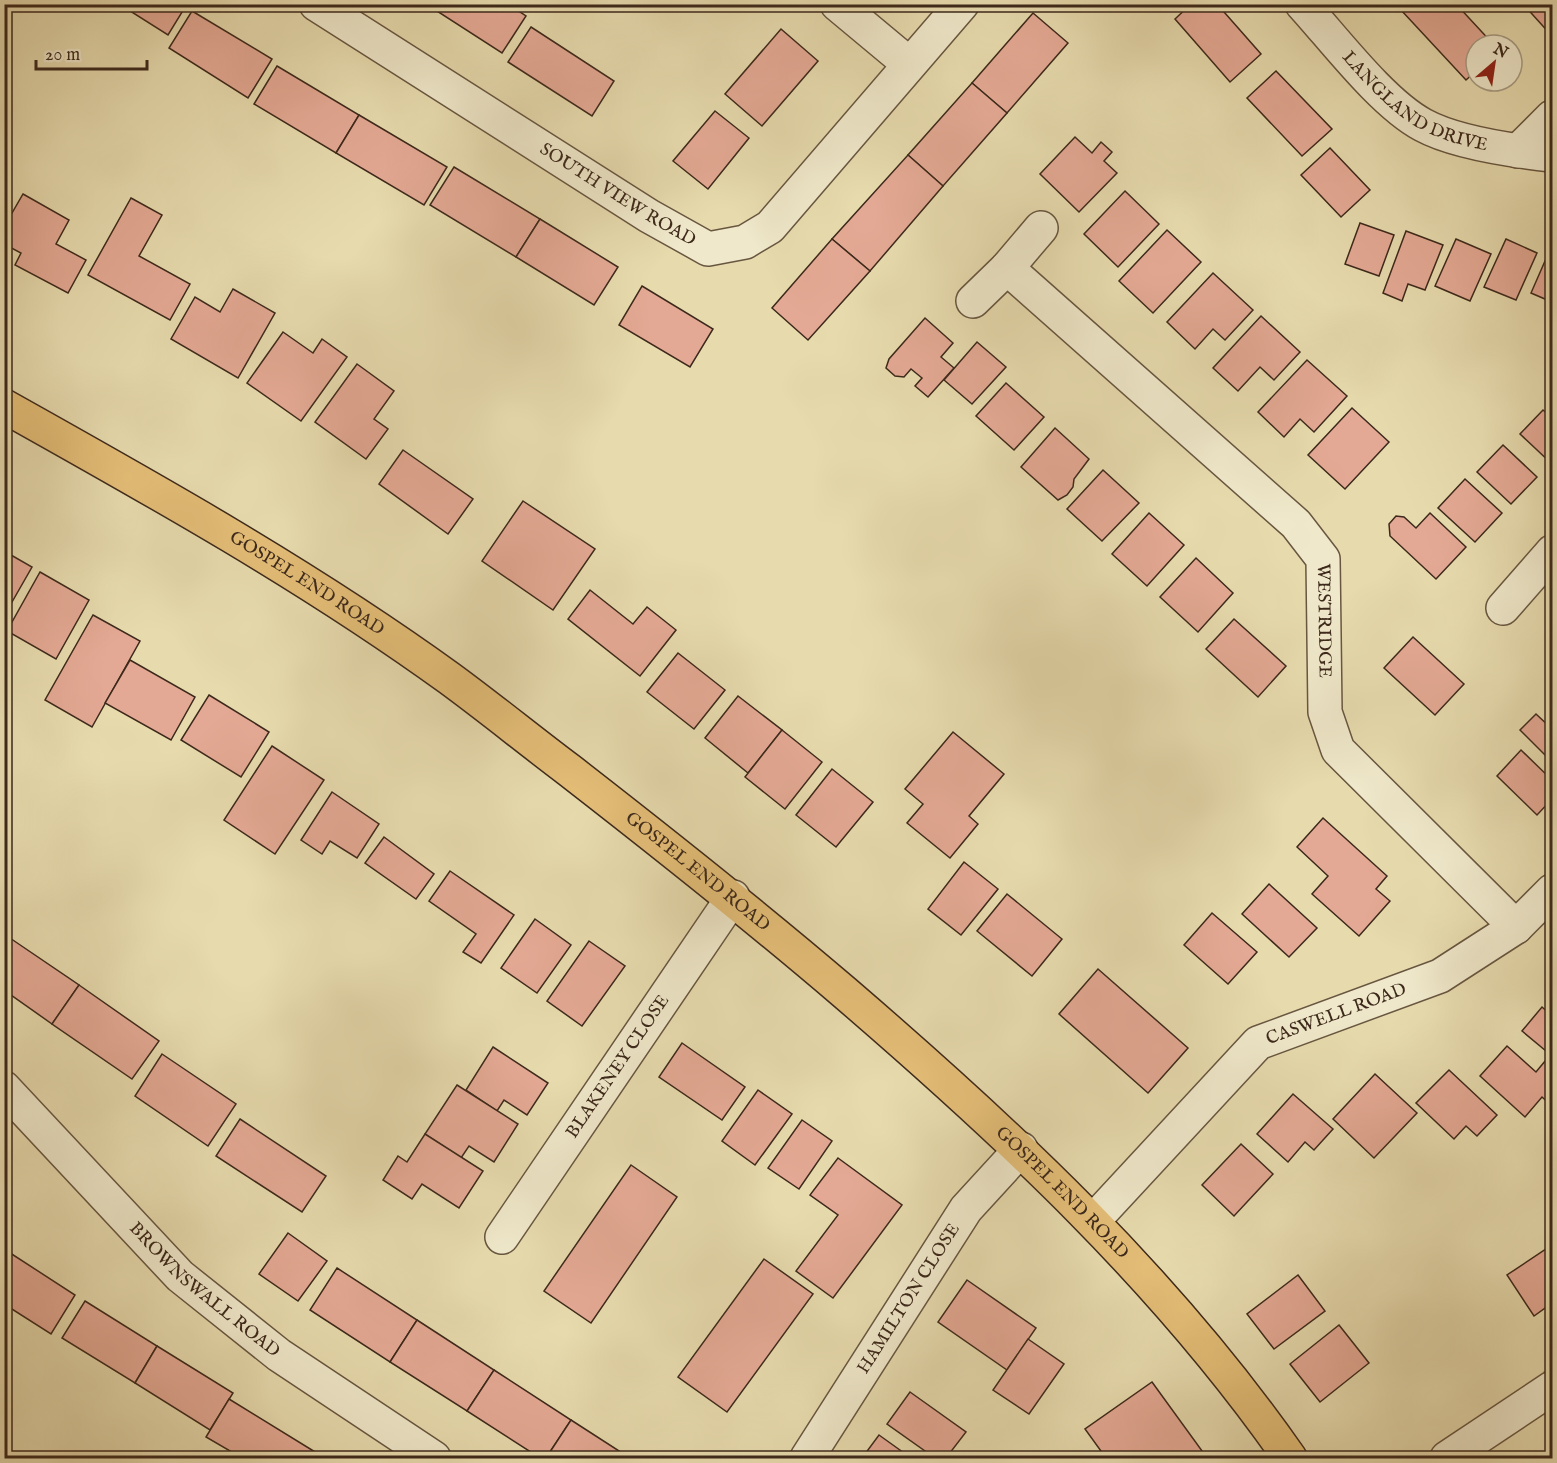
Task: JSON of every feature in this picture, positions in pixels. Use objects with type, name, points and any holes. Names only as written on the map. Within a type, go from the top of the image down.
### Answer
[{"type":"main road","name":"GOSPEL END ROAD","points":[[4,406],[216,525],[429,664],[733,897],[960,1092],[1093,1221],[1198,1336],[1254,1406],[1290,1458]]},
{"type":"street","name":"SOUTH VIEW ROAD","points":[[316,4],[649,216],[708,249],[745,242],[770,227],[962,4]]},
{"type":"street","points":[[837,4],[909,64]]},
{"type":"street","name":"LANGLAND DRIVE","points":[[1302,4],[1382,92],[1423,125],[1468,140],[1518,151],[1552,155]]},
{"type":"street","points":[[1518,151],[1552,117]]},
{"type":"street","points":[[974,301],[1007,268],[1041,228]]},
{"type":"street","name":"WESTRIDGE","points":[[1007,268],[1296,524],[1323,559],[1325,712],[1338,750],[1516,927]]},
{"type":"street","points":[[1503,608],[1552,552]]},
{"type":"street","name":"CASWELL ROAD","points":[[1093,1221],[1258,1043],[1440,976],[1516,927],[1552,891]]},
{"type":"street","name":"BLAKENEY CLOSE","points":[[502,1237],[733,897]]},
{"type":"street","name":"BROWNSWALL ROAD","points":[[4,1088],[180,1276],[279,1355],[434,1458]]},
{"type":"street","name":"HAMILTON CLOSE","points":[[807,1458],[966,1209],[1021,1149]]},
{"type":"street","points":[[1447,1458],[1552,1388]]},
{"type":"building","points":[[119,4],[187,4],[168,35]]},
{"type":"building","points":[[426,4],[508,4],[526,16],[502,53]]},
{"type":"building","points":[[1191,4],[1217,4],[1261,54],[1230,82],[1175,19]]},
{"type":"building","points":[[1407,4],[1456,4],[1483,33],[1464,33],[1464,78],[1401,10]]},
{"type":"building","points":[[1523,4],[1552,4],[1551,35]]},
{"type":"building","points":[[192,11],[272,59],[248,98],[169,48]]},
{"type":"building","points":[[1033,13],[1068,43],[1007,113],[972,83]]},
{"type":"building","points":[[531,27],[614,81],[592,116],[508,62]]},
{"type":"building","points":[[781,29],[818,61],[762,126],[725,94]]},
{"type":"building","points":[[277,66],[359,115],[336,153],[254,104]]},
{"type":"building","points":[[1276,71],[1332,129],[1302,156],[1247,98]]},
{"type":"building","points":[[972,83],[1007,113],[943,186],[908,155]]},
{"type":"building","points":[[715,111],[749,138],[708,189],[673,161]]},
{"type":"building","points":[[359,115],[447,167],[424,205],[336,153]]},
{"type":"building","points":[[1075,137],[1092,153],[1101,142],[1112,152],[1104,161],[1117,173],[1079,212],[1040,174]]},
{"type":"building","points":[[1330,148],[1370,190],[1341,217],[1301,175]]},
{"type":"building","points":[[908,155],[943,186],[870,271],[832,239]]},
{"type":"building","points":[[454,167],[540,219],[516,257],[430,205]]},
{"type":"building","points":[[1125,191],[1159,224],[1118,267],[1084,234]]},
{"type":"building","points":[[23,194],[69,220],[56,244],[86,260],[68,293],[15,265],[21,253],[4,244],[4,227]]},
{"type":"building","points":[[131,198],[162,215],[139,256],[190,284],[170,320],[88,275]]},
{"type":"building","points":[[540,219],[618,267],[594,305],[516,257]]},
{"type":"building","points":[[1360,223],[1394,235],[1379,276],[1345,264]]},
{"type":"building","points":[[1167,230],[1201,262],[1153,313],[1119,281]]},
{"type":"building","points":[[1406,231],[1443,245],[1425,290],[1408,284],[1402,301],[1383,293]]},
{"type":"building","points":[[832,239],[870,271],[808,340],[772,308]]},
{"type":"building","points":[[1456,239],[1491,254],[1470,301],[1435,286]]},
{"type":"building","points":[[1506,239],[1537,253],[1516,300],[1484,287]]},
{"type":"building","points":[[1552,245],[1552,302],[1531,293]]},
{"type":"building","points":[[1213,273],[1253,310],[1225,340],[1213,329],[1195,349],[1167,322]]},
{"type":"building","points":[[642,286],[713,329],[690,367],[619,325]]},
{"type":"building","points":[[233,289],[275,313],[238,378],[171,339],[195,297],[220,312]]},
{"type":"building","points":[[1261,316],[1300,352],[1274,380],[1260,367],[1238,391],[1213,368]]},
{"type":"building","points":[[925,318],[953,343],[941,357],[954,368],[928,397],[915,386],[922,378],[911,369],[904,377],[895,376],[886,368],[889,359]]},
{"type":"building","points":[[283,332],[313,353],[322,339],[347,357],[301,421],[247,383]]},
{"type":"building","points":[[977,342],[1006,367],[972,404],[944,380]]},
{"type":"building","points":[[1307,360],[1347,396],[1314,432],[1300,419],[1284,437],[1258,412]]},
{"type":"building","points":[[357,364],[394,391],[374,419],[388,429],[366,459],[315,422]]},
{"type":"building","points":[[1006,383],[1044,417],[1014,450],[976,416]]},
{"type":"building","points":[[1352,408],[1389,442],[1345,489],[1308,455]]},
{"type":"building","points":[[1543,410],[1552,418],[1552,464],[1520,434]]},
{"type":"building","points":[[1055,428],[1089,459],[1074,479],[1073,487],[1067,495],[1058,500],[1021,467]]},
{"type":"building","points":[[1503,445],[1537,477],[1511,504],[1477,472]]},
{"type":"building","points":[[403,450],[473,499],[448,534],[379,484]]},
{"type":"building","points":[[1103,470],[1139,503],[1102,541],[1067,509]]},
{"type":"building","points":[[1465,479],[1502,513],[1475,542],[1438,508]]},
{"type":"building","points":[[523,501],[595,549],[553,610],[482,561]]},
{"type":"building","points":[[1149,513],[1184,545],[1147,586],[1112,554]]},
{"type":"building","points":[[1430,513],[1466,547],[1436,579],[1390,536],[1389,524],[1396,516],[1404,517],[1416,528]]},
{"type":"building","points":[[4,551],[32,567],[4,616]]},
{"type":"building","points":[[1196,558],[1233,593],[1198,632],[1160,597]]},
{"type":"building","points":[[40,572],[89,600],[56,659],[7,631]]},
{"type":"building","points":[[590,590],[633,624],[647,607],[676,630],[640,676],[568,619]]},
{"type":"building","points":[[93,615],[140,641],[92,727],[45,700]]},
{"type":"building","points":[[1234,619],[1286,666],[1258,697],[1206,649]]},
{"type":"building","points":[[1413,637],[1464,684],[1435,715],[1384,668]]},
{"type":"building","points":[[678,653],[725,690],[694,729],[647,692]]},
{"type":"building","points":[[130,660],[195,697],[171,740],[105,703]]},
{"type":"building","points":[[209,695],[269,732],[241,777],[181,740]]},
{"type":"building","points":[[738,696],[782,730],[748,773],[705,738]]},
{"type":"building","points":[[1536,714],[1550,727],[1552,724],[1552,762],[1520,730]]},
{"type":"building","points":[[782,730],[822,762],[785,809],[745,777]]},
{"type":"building","points":[[953,732],[1004,774],[969,816],[978,824],[950,858],[907,823],[923,804],[905,789]]},
{"type":"building","points":[[272,746],[324,780],[275,854],[224,820]]},
{"type":"building","points":[[1521,750],[1552,780],[1552,799],[1537,815],[1497,776]]},
{"type":"building","points":[[832,769],[873,802],[836,847],[796,815]]},
{"type":"building","points":[[332,792],[379,824],[357,858],[330,841],[322,854],[301,840]]},
{"type":"building","points":[[1323,818],[1387,876],[1376,889],[1390,901],[1359,936],[1312,894],[1328,876],[1297,847]]},
{"type":"building","points":[[384,837],[434,874],[416,899],[365,863]]},
{"type":"building","points":[[964,862],[998,889],[961,935],[928,909]]},
{"type":"building","points":[[450,871],[514,915],[481,963],[463,952],[476,934],[429,901]]},
{"type":"building","points":[[1269,884],[1317,928],[1289,957],[1242,914]]},
{"type":"building","points":[[1007,894],[1062,939],[1032,976],[977,931]]},
{"type":"building","points":[[1212,913],[1257,952],[1228,984],[1184,945]]},
{"type":"building","points":[[535,919],[571,945],[537,993],[501,968]]},
{"type":"building","points":[[4,934],[79,985],[52,1024],[4,990]]},
{"type":"building","points":[[589,941],[625,966],[582,1026],[547,1001]]},
{"type":"building","points":[[1098,969],[1188,1048],[1148,1093],[1059,1014]]},
{"type":"building","points":[[79,985],[159,1041],[132,1079],[52,1024]]},
{"type":"building","points":[[1542,1007],[1552,1016],[1552,1056],[1522,1031]]},
{"type":"building","points":[[682,1043],[745,1087],[722,1120],[659,1077]]},
{"type":"building","points":[[1507,1046],[1536,1072],[1546,1060],[1552,1067],[1552,1106],[1542,1097],[1525,1117],[1480,1076]]},
{"type":"building","points":[[493,1047],[548,1083],[527,1115],[504,1100],[497,1111],[466,1090]]},
{"type":"building","points":[[162,1054],[236,1104],[208,1146],[135,1096]]},
{"type":"building","points":[[1449,1070],[1497,1115],[1477,1136],[1466,1126],[1454,1139],[1416,1103]]},
{"type":"building","points":[[1375,1074],[1417,1113],[1374,1158],[1333,1119]]},
{"type":"building","points":[[457,1085],[518,1124],[494,1162],[469,1146],[461,1158],[425,1134]]},
{"type":"building","points":[[758,1090],[792,1114],[755,1165],[722,1141]]},
{"type":"building","points":[[1293,1094],[1333,1129],[1314,1150],[1305,1142],[1288,1162],[1257,1134]]},
{"type":"building","points":[[240,1119],[326,1176],[302,1212],[216,1156]]},
{"type":"building","points":[[802,1120],[832,1141],[799,1189],[768,1168]]},
{"type":"building","points":[[425,1134],[483,1171],[459,1208],[422,1184],[412,1199],[383,1180],[398,1156],[407,1162]]},
{"type":"building","points":[[1241,1144],[1273,1174],[1234,1216],[1202,1185]]},
{"type":"building","points":[[838,1158],[902,1205],[833,1298],[796,1271],[838,1215],[810,1195]]},
{"type":"building","points":[[631,1165],[677,1197],[591,1323],[544,1291]]},
{"type":"building","points":[[288,1233],[327,1261],[298,1301],[259,1274]]},
{"type":"building","points":[[1552,1245],[1552,1303],[1534,1316],[1507,1275]]},
{"type":"building","points":[[4,1249],[75,1295],[51,1334],[4,1304]]},
{"type":"building","points":[[764,1259],[813,1294],[727,1412],[678,1377]]},
{"type":"building","points":[[337,1268],[417,1320],[390,1362],[310,1310]]},
{"type":"building","points":[[1298,1275],[1325,1311],[1274,1349],[1247,1314]]},
{"type":"building","points":[[967,1280],[1036,1328],[1007,1370],[938,1322]]},
{"type":"building","points":[[85,1301],[157,1346],[135,1383],[62,1338]]},
{"type":"building","points":[[417,1320],[494,1370],[467,1411],[390,1362]]},
{"type":"building","points":[[1339,1325],[1369,1363],[1320,1402],[1290,1364]]},
{"type":"building","points":[[1028,1339],[1064,1364],[1029,1414],[993,1390]]},
{"type":"building","points":[[157,1346],[233,1393],[210,1430],[135,1383]]},
{"type":"building","points":[[494,1370],[571,1420],[546,1458],[540,1458],[467,1411]]},
{"type":"building","points":[[1152,1382],[1205,1455],[1200,1458],[1106,1458],[1085,1429]]},
{"type":"building","points":[[910,1392],[966,1432],[946,1458],[935,1458],[887,1424]]},
{"type":"building","points":[[229,1399],[320,1455],[317,1458],[242,1458],[206,1437]]},
{"type":"building","points":[[571,1420],[630,1458],[546,1458]]},
{"type":"building","points":[[879,1435],[911,1458],[862,1458]]}]
